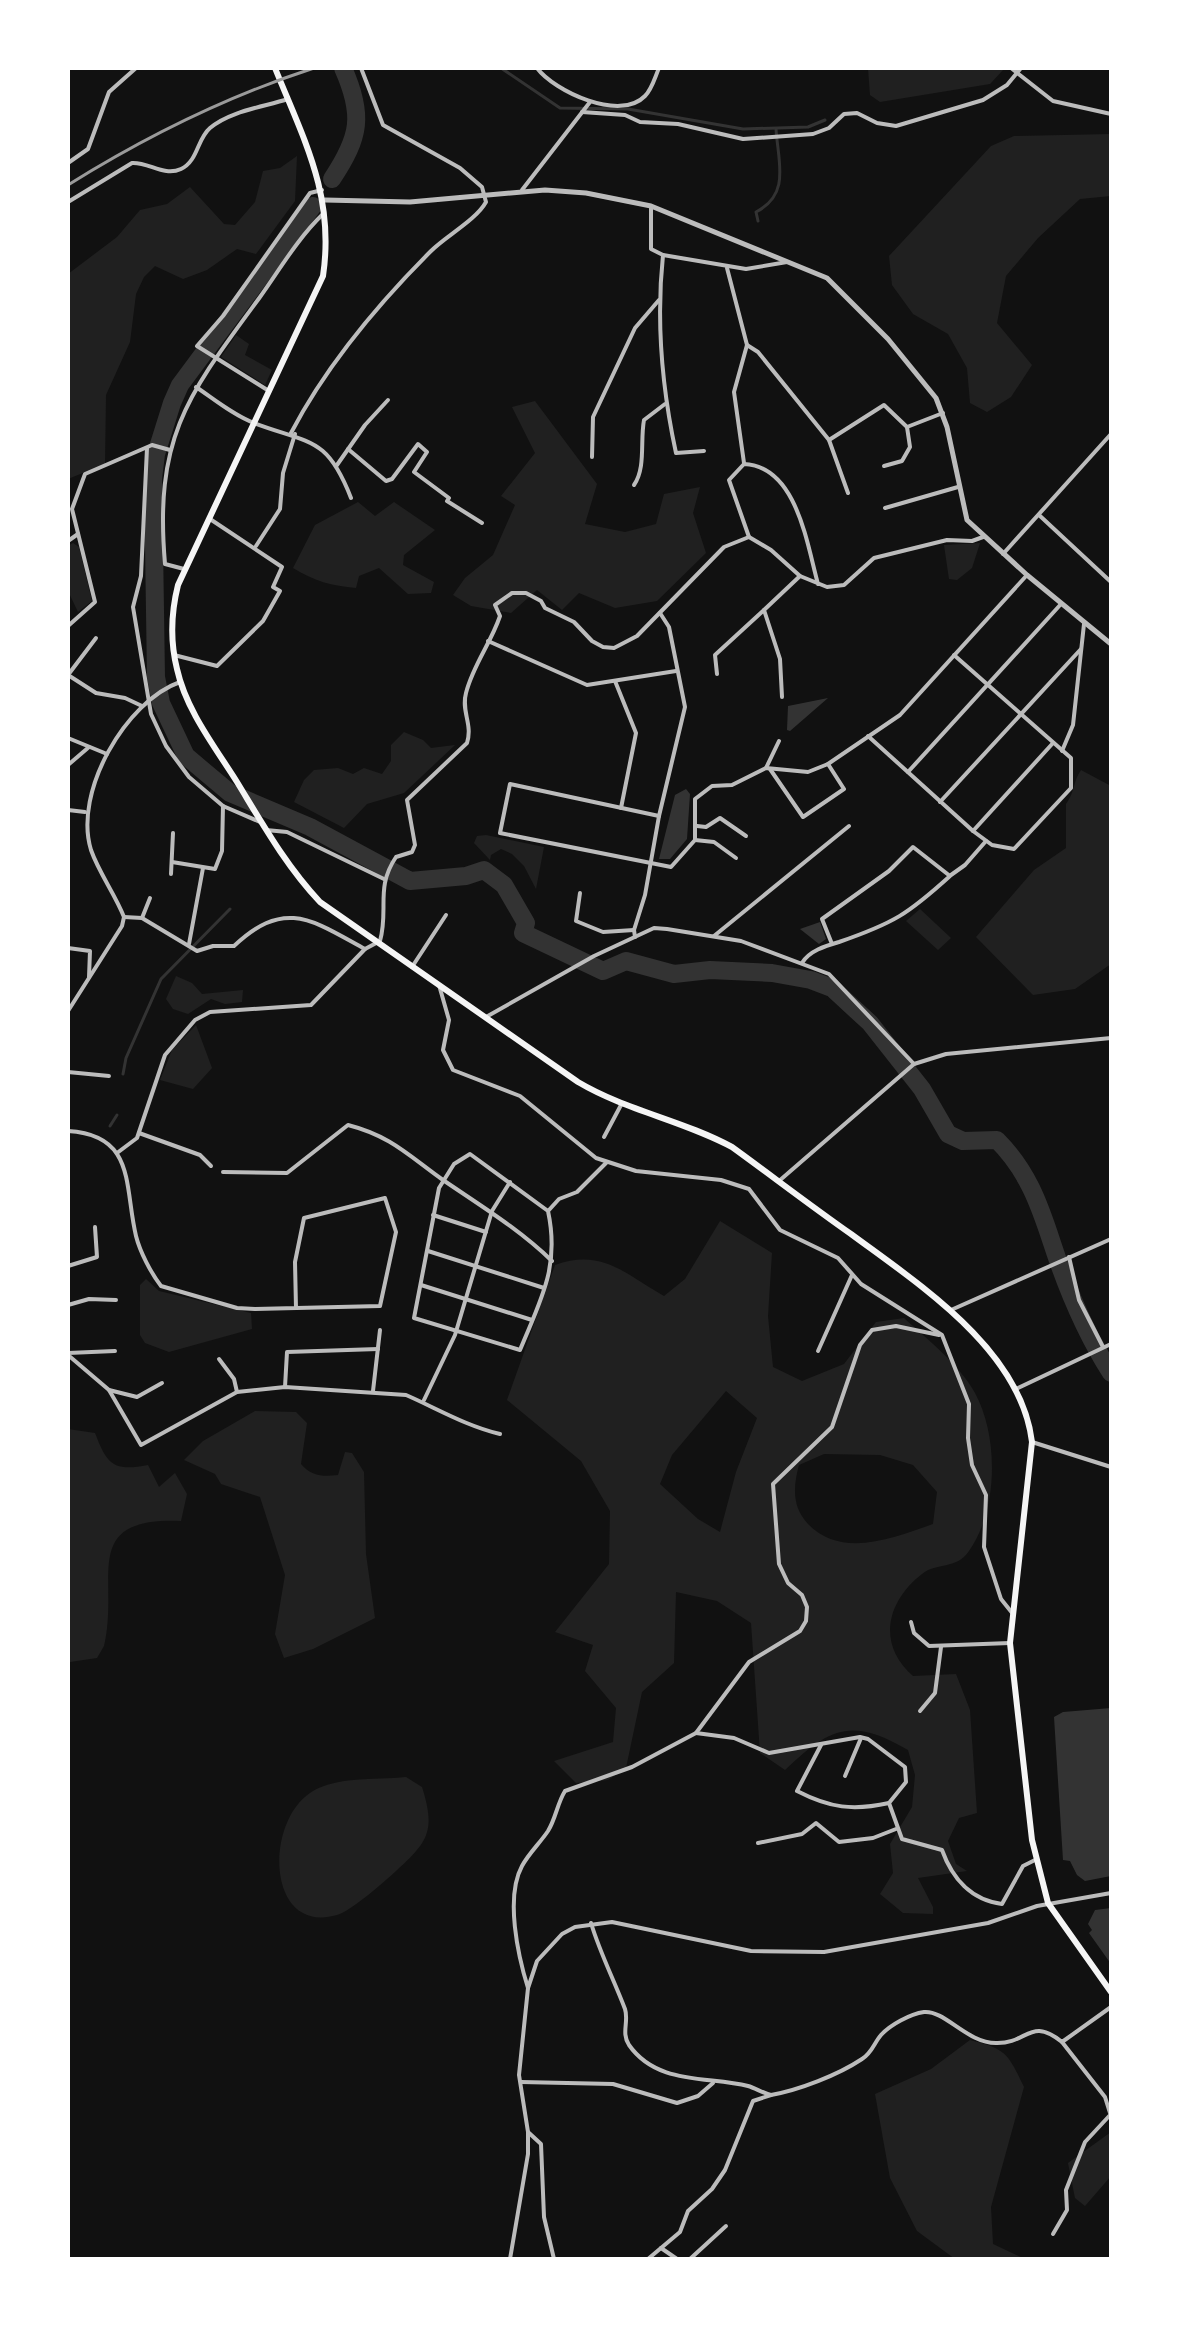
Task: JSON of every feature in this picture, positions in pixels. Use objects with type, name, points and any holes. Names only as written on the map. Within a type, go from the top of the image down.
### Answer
[{"type":"main road","points":[[275,68],[325,200],[323,276],[271,393],[184,569],[173,604],[174,655],[180,682],[259,819],[320,902],[578,1082],[621,1105],[714,1137],[779,1181],[951,1310],[974,1333],[1015,1389],[1030,1420],[1032,1442],[1010,1643],[1035,1860],[1048,1903],[1111,1992]]},
{"type":"street","points":[[68,163],[88,149],[109,92],[136,68]]},
{"type":"street","points":[[361,68],[383,125],[460,168],[485,193]]},
{"type":"street","points":[[537,68],[550,82],[590,102],[638,101],[646,95],[659,68]]},
{"type":"street","points":[[1011,68],[1019,70],[1053,101],[1111,114]]},
{"type":"street","points":[[582,112],[625,115],[640,122],[678,124],[743,139],[813,134],[829,128],[844,114],[857,113],[877,123],[896,126],[913,124],[983,100],[1007,85],[1019,70]]},
{"type":"street","points":[[68,202],[132,163],[142,163],[158,170],[180,170],[190,163],[211,128],[226,118],[288,99]]},
{"type":"street","points":[[522,190],[590,102]]},
{"type":"street","points":[[271,393],[197,346],[223,316],[310,193],[322,190]]},
{"type":"street","points":[[325,200],[410,202],[522,190],[563,190],[651,206],[816,272],[844,291],[925,382],[943,413],[967,520],[1027,575],[1111,644]]},
{"type":"street","points":[[256,546],[280,509],[283,473],[293,434],[315,391],[370,317],[445,238],[483,207],[485,193]]},
{"type":"street","points":[[651,206],[651,249],[663,255],[727,268],[760,269],[787,262]]},
{"type":"street","points":[[184,569],[165,564],[161,498],[168,450],[196,387],[213,358],[325,212]]},
{"type":"street","points":[[663,255],[659,300],[665,404],[676,453],[704,451]]},
{"type":"street","points":[[727,268],[747,345],[734,392],[744,464]]},
{"type":"street","points":[[592,457],[593,417],[635,328],[659,300]]},
{"type":"street","points":[[747,345],[758,352],[829,440],[848,493]]},
{"type":"street","points":[[196,387],[256,423],[293,434],[316,445],[337,465],[351,498]]},
{"type":"street","points":[[337,465],[388,400]]},
{"type":"street","points":[[634,485],[642,470],[640,444],[644,420],[665,404]]},
{"type":"street","points":[[829,440],[884,405],[907,427],[910,447],[902,461],[884,466]]},
{"type":"street","points":[[907,427],[943,413]]},
{"type":"street","points":[[1003,554],[1111,434]]},
{"type":"street","points":[[348,449],[386,481],[392,479],[418,444],[427,452],[414,472],[449,498],[447,501],[482,523]]},
{"type":"street","points":[[68,626],[95,602],[72,509],[85,474],[149,446],[168,450]]},
{"type":"street","points":[[149,446],[141,576],[133,607],[150,699],[166,746],[189,777],[223,806],[259,819]]},
{"type":"street","points":[[744,464],[729,480],[729,490],[749,537],[771,550],[800,576],[818,584],[835,588],[844,585],[874,558],[947,540],[972,541],[983,537]]},
{"type":"street","points":[[744,464],[769,470],[789,495],[818,584]]},
{"type":"street","points":[[885,508],[958,487]]},
{"type":"street","points":[[1039,515],[1111,582]]},
{"type":"street","points":[[174,655],[217,666],[263,621],[280,591],[273,587],[282,567],[256,546],[208,518]]},
{"type":"street","points":[[68,541],[78,534]]},
{"type":"street","points":[[117,1153],[132,1143],[139,1133],[165,1055],[195,1020],[210,1012],[311,1005],[365,949],[376,942],[384,926],[381,896],[384,878],[393,860],[412,852],[415,845],[407,800],[467,743],[471,730],[464,710],[464,697],[500,616],[495,605],[512,593],[526,593],[541,601],[545,608],[574,622],[603,647],[627,643],[724,547],[749,537]]},
{"type":"street","points":[[659,816],[510,784],[500,833],[671,867],[695,840],[695,799],[712,786],[732,785],[768,768],[808,772],[828,764],[900,715],[1027,575]]},
{"type":"street","points":[[717,674],[715,655],[800,576]]},
{"type":"street","points":[[908,772],[1061,604]]},
{"type":"street","points":[[764,610],[780,659],[782,697]]},
{"type":"street","points":[[635,937],[634,930],[685,707],[669,627],[660,613]]},
{"type":"street","points":[[1062,751],[1073,725],[1084,624]]},
{"type":"street","points":[[96,638],[68,675],[96,693],[125,698],[143,707]]},
{"type":"street","points":[[488,641],[587,685],[676,671]]},
{"type":"street","points":[[940,802],[1081,649]]},
{"type":"street","points":[[868,736],[973,831],[986,841],[1014,849],[1071,788],[1071,758],[954,654]]},
{"type":"street","points":[[615,681],[636,733],[621,808]]},
{"type":"street","points":[[68,1011],[122,926],[124,917],[91,849],[86,812],[95,776],[150,699],[168,686],[180,682]]},
{"type":"street","points":[[68,738],[108,754]]},
{"type":"street","points":[[768,768],[779,741]]},
{"type":"street","points":[[973,831],[1053,743]]},
{"type":"street","points":[[68,765],[89,747]]},
{"type":"street","points":[[768,768],[803,817],[844,789],[828,764]]},
{"type":"street","points":[[172,862],[215,869],[219,860],[223,806]]},
{"type":"street","points":[[68,810],[86,812]]},
{"type":"street","points":[[697,826],[706,827],[720,818],[746,836]]},
{"type":"street","points":[[714,936],[849,826]]},
{"type":"street","points":[[266,830],[287,832],[384,878]]},
{"type":"street","points":[[171,874],[173,833]]},
{"type":"street","points":[[695,840],[714,842],[736,858]]},
{"type":"street","points":[[802,963],[807,956],[832,944],[906,916],[965,865],[986,841]]},
{"type":"street","points":[[832,944],[822,919],[889,871],[913,847],[950,876]]},
{"type":"street","points":[[189,944],[203,867]]},
{"type":"street","points":[[580,893],[576,921],[603,932],[634,930]]},
{"type":"street","points":[[142,918],[150,898]]},
{"type":"street","points":[[412,967],[446,915]]},
{"type":"street","points":[[124,917],[142,918],[197,951],[213,946],[234,946],[261,923],[295,918],[317,923],[365,949]]},
{"type":"street","points":[[486,1017],[594,956],[654,928],[741,941],[829,974],[845,987],[912,1066]]},
{"type":"street","points":[[68,948],[90,951],[89,979]]},
{"type":"street","points":[[439,985],[449,1020],[443,1041],[447,1063],[465,1077],[520,1096],[584,1151],[607,1162],[636,1171],[740,1184],[757,1196],[780,1230],[838,1258],[872,1292],[918,1317],[942,1335],[969,1404],[968,1438],[972,1465],[986,1495],[984,1547],[1001,1599],[1013,1614]]},
{"type":"street","points":[[779,1181],[912,1066],[946,1054],[1111,1038]]},
{"type":"street","points":[[68,1072],[109,1076]]},
{"type":"street","points":[[604,1137],[621,1105]]},
{"type":"street","points":[[223,1172],[287,1173],[348,1125],[378,1134],[422,1161],[443,1179],[492,1211],[552,1262]]},
{"type":"street","points":[[68,1131],[103,1138],[117,1153],[125,1170],[137,1239],[161,1286],[237,1308],[296,1308],[380,1306],[396,1232],[385,1198],[304,1218],[295,1262],[296,1308]]},
{"type":"street","points":[[139,1133],[200,1155],[211,1166]]},
{"type":"street","points":[[470,1154],[548,1211],[554,1237],[552,1262],[520,1350],[414,1318],[433,1215],[443,1179],[454,1164],[470,1154]]},
{"type":"street","points":[[548,1211],[559,1199],[577,1192],[607,1162]]},
{"type":"street","points":[[424,1400],[468,1298],[492,1211],[510,1182]]},
{"type":"street","points":[[433,1215],[486,1232]]},
{"type":"street","points":[[68,1266],[97,1257],[95,1227]]},
{"type":"street","points":[[951,1310],[1111,1239]]},
{"type":"street","points":[[428,1251],[544,1288]]},
{"type":"street","points":[[1067,1258],[1079,1300],[1103,1347]]},
{"type":"street","points":[[818,1351],[852,1275]]},
{"type":"street","points":[[421,1285],[532,1320]]},
{"type":"street","points":[[68,1305],[89,1299],[116,1300]]},
{"type":"street","points":[[528,1988],[519,1959],[519,1940],[513,1913],[517,1877],[548,1832],[565,1791],[632,1767],[696,1733],[749,1662],[800,1631],[806,1621],[807,1607],[802,1595],[788,1583],[779,1564],[773,1484],[832,1427],[860,1345],[872,1330],[896,1326],[942,1335]]},
{"type":"street","points":[[373,1391],[380,1330]]},
{"type":"street","points":[[1015,1389],[1111,1344]]},
{"type":"street","points":[[285,1387],[287,1352],[378,1349]]},
{"type":"street","points":[[68,1354],[115,1351]]},
{"type":"street","points":[[68,1354],[109,1390],[141,1445],[237,1392],[285,1387],[373,1391],[424,1400],[464,1422],[500,1434]]},
{"type":"street","points":[[219,1359],[234,1379],[237,1392]]},
{"type":"street","points":[[109,1390],[137,1397],[162,1383]]},
{"type":"street","points":[[1032,1442],[1111,1467]]},
{"type":"street","points":[[911,1622],[921,1643],[941,1647],[1010,1643]]},
{"type":"street","points":[[920,1711],[935,1693],[941,1647]]},
{"type":"street","points":[[696,1733],[734,1738],[769,1753],[821,1744],[861,1738],[868,1739],[905,1767],[906,1782],[889,1803],[846,1810],[822,1805],[797,1791],[821,1744]]},
{"type":"street","points":[[845,1776],[861,1738]]},
{"type":"street","points":[[889,1803],[902,1839],[942,1850],[960,1883],[981,1899],[992,1903],[1005,1901],[1023,1866],[1035,1860]]},
{"type":"street","points":[[758,1843],[802,1834],[816,1823],[839,1842],[873,1838],[896,1829]]},
{"type":"street","points":[[510,2259],[528,2132],[520,2082],[528,1988],[545,1950],[562,1934],[591,1923],[628,1923],[728,1947],[797,1953],[845,1949],[988,1923],[1048,1903],[1111,1893]]},
{"type":"street","points":[[591,1923],[627,2013],[624,2030],[628,2043],[653,2065],[670,2074],[713,2083],[749,2086],[771,2095]]},
{"type":"street","points":[[1062,2042],[1111,2007]]},
{"type":"street","points":[[648,2259],[680,2232],[688,2211],[712,2189],[725,2170],[753,2101],[862,2060],[881,2035],[918,2013],[936,2013],[964,2034],[981,2041],[1011,2041],[1035,2030],[1047,2030],[1062,2042],[1105,2097],[1111,2114],[1085,2142],[1066,2190],[1067,2210],[1053,2234]]},
{"type":"street","points":[[520,2082],[613,2084],[677,2103],[698,2096],[713,2083]]},
{"type":"street","points":[[528,2132],[541,2144],[544,2217],[554,2259]]},
{"type":"street","points":[[690,2259],[726,2226]]},
{"type":"street","points":[[661,2248],[677,2259]]},
{"type":"shaded area","points":[[868,68],[1003,70],[990,84],[880,102],[870,95]]},
{"type":"shaded area","points":[[1111,134],[1111,196],[1080,199],[1038,238],[1006,276],[997,323],[1032,365],[1011,397],[987,412],[970,403],[967,368],[948,334],[913,314],[892,285],[889,256],[991,146],[1014,136]]},
{"type":"shaded area","points":[[297,156],[295,201],[256,254],[237,249],[207,270],[183,279],[155,266],[144,277],[136,294],[130,342],[106,395],[105,464],[68,479],[68,274],[117,237],[140,210],[167,204],[190,187],[224,224],[235,225],[255,202],[263,171],[280,168]]},
{"type":"shaded area","points":[[236,335],[249,344],[245,355],[272,370],[265,385],[221,357]]},
{"type":"shaded area","points":[[535,401],[597,484],[585,524],[625,532],[656,524],[664,494],[700,487],[693,513],[706,553],[657,601],[615,608],[579,593],[562,610],[537,590],[511,613],[471,606],[453,595],[465,578],[493,555],[515,505],[501,496],[535,453],[512,407]]},
{"type":"shaded area","points":[[358,502],[375,516],[394,502],[435,530],[404,555],[403,565],[434,582],[431,593],[408,594],[379,568],[359,576],[356,588],[323,582],[293,568],[315,525]]},
{"type":"shaded area","points":[[73,543],[79,547],[92,601],[78,612],[68,591],[68,546]]},
{"type":"shaded area","points":[[980,543],[972,568],[957,580],[949,579],[944,545]]},
{"type":"shaded area","points":[[828,698],[790,731],[787,730],[788,706]]},
{"type":"shaded area","points":[[404,732],[423,740],[431,748],[455,745],[404,793],[367,804],[344,828],[294,802],[304,780],[314,770],[338,768],[353,774],[364,768],[382,774],[391,761],[391,745]]},
{"type":"shaded area","points":[[1081,770],[1111,786],[1111,964],[1075,989],[1033,995],[976,937],[1034,870],[1066,848],[1066,804]]},
{"type":"shaded area","points":[[686,789],[690,794],[687,839],[670,859],[659,859],[675,795]]},
{"type":"shaded area","points":[[486,835],[544,847],[536,889],[524,866],[512,854],[501,849],[491,855],[490,860],[474,843],[477,836]]},
{"type":"shaded area","points":[[920,909],[951,938],[938,950],[906,921]]},
{"type":"shaded area","points":[[820,922],[826,939],[819,944],[800,929]]},
{"type":"shaded area","points":[[176,976],[192,983],[202,994],[243,990],[242,1002],[225,1004],[211,999],[188,1014],[173,1009],[166,999]]},
{"type":"shaded area","points":[[196,1025],[212,1068],[193,1089],[160,1080],[172,1050]]},
{"type":"shaded area","points":[[720,1221],[772,1253],[768,1316],[773,1367],[802,1381],[844,1364],[876,1322],[904,1318],[961,1372],[983,1411],[992,1473],[986,1515],[979,1534],[964,1557],[928,1570],[910,1585],[900,1597],[890,1624],[894,1651],[913,1676],[956,1674],[970,1710],[977,1813],[959,1818],[948,1841],[956,1864],[967,1871],[918,1878],[933,1907],[933,1914],[903,1913],[880,1894],[893,1873],[890,1844],[912,1807],[915,1775],[908,1750],[871,1733],[856,1730],[829,1736],[785,1770],[760,1753],[751,1623],[717,1601],[676,1592],[674,1663],[642,1692],[626,1768],[608,1780],[576,1783],[554,1761],[613,1742],[616,1708],[585,1671],[593,1645],[555,1632],[609,1564],[610,1511],[581,1461],[507,1400],[555,1265],[586,1260],[600,1262],[625,1272],[664,1296],[685,1279]],"holes":[[[726,1391],[757,1418],[736,1472],[720,1532],[698,1519],[660,1484],[672,1455]],[[824,1454],[880,1455],[913,1465],[937,1492],[933,1524],[868,1542],[836,1541],[821,1535],[799,1511],[795,1489],[799,1465]]]},
{"type":"shaded area","points":[[146,1279],[159,1291],[251,1313],[252,1329],[169,1352],[145,1343],[140,1335],[140,1285]]},
{"type":"shaded area","points":[[255,1411],[296,1412],[307,1423],[301,1464],[309,1471],[322,1476],[338,1475],[345,1452],[352,1453],[364,1472],[366,1554],[375,1618],[313,1649],[284,1658],[275,1634],[285,1575],[260,1497],[221,1484],[215,1474],[184,1460],[203,1441]]},
{"type":"shaded area","points":[[68,1429],[95,1433],[108,1459],[119,1466],[148,1465],[159,1487],[175,1473],[187,1494],[181,1521],[149,1522],[128,1529],[116,1541],[110,1556],[104,1646],[97,1658],[70,1662]]},
{"type":"shaded area","points":[[1111,1708],[1111,1876],[1085,1881],[1077,1875],[1070,1861],[1063,1860],[1054,1717],[1063,1712]]},
{"type":"shaded area","points":[[406,1777],[422,1787],[428,1815],[426,1835],[416,1852],[376,1889],[337,1915],[314,1917],[297,1909],[286,1893],[280,1873],[280,1850],[285,1828],[295,1808],[310,1793],[331,1784]]},
{"type":"shaded area","points":[[1111,1908],[1111,1964],[1089,1933],[1092,1930],[1088,1924],[1095,1910]]},
{"type":"shaded area","points":[[970,2040],[992,2046],[1005,2054],[1024,2087],[991,2207],[993,2244],[1025,2259],[955,2259],[917,2231],[890,2178],[875,2094],[931,2069]]},
{"type":"shaded area","points":[[1111,2132],[1111,2176],[1085,2206],[1075,2198],[1068,2163]]},
{"type":"waterway","points":[[332,179],[348,151],[356,125],[354,99],[343,68]]},
{"type":"waterway","points":[[501,68],[560,108],[628,109],[743,129],[808,127],[825,120]]},
{"type":"waterway","points":[[758,221],[756,212],[767,205],[778,187],[780,165],[776,129]]},
{"type":"waterway","points":[[313,206],[180,385],[156,454],[153,479],[156,677],[161,703],[186,756],[230,793],[310,827],[410,881],[466,876],[484,870],[504,885],[526,923],[523,933],[603,971],[626,961],[674,974],[710,970],[772,973],[811,980],[832,988],[870,1023],[922,1089],[948,1134],[963,1141],[997,1140],[1016,1163],[1037,1201],[1077,1310],[1111,1373]]},
{"type":"waterway","points":[[123,1074],[126,1058],[161,979],[230,909]]},
{"type":"waterway","points":[[110,1126],[117,1115]]},
{"type":"railway","points":[[68,185],[188,119],[250,91],[314,68]]}]
